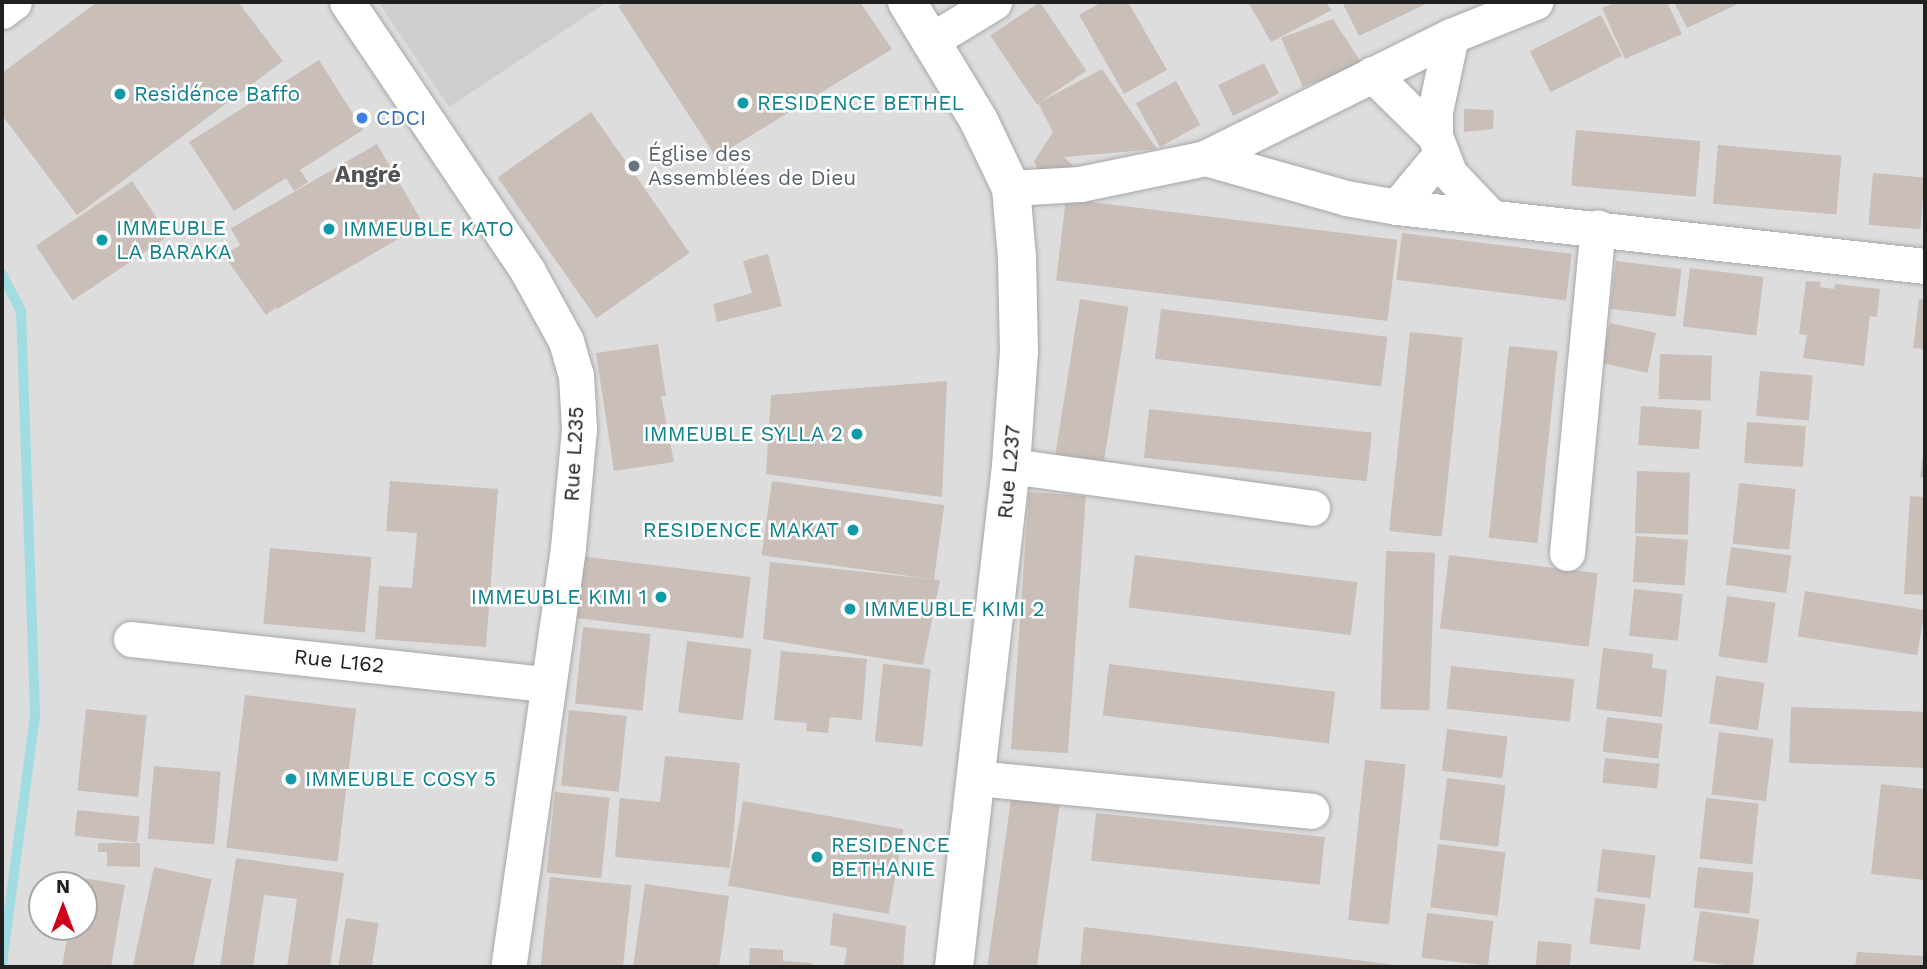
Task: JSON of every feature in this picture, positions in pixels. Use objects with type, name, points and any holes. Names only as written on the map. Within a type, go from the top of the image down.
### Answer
[{"type":"street","points":[[2,11],[14,2]]},
{"type":"street","name":"Rue L235","points":[[347,2],[527,270],[566,341],[576,375],[579,429],[508,967]]},
{"type":"street","name":"Rue L237","points":[[908,2],[979,121],[1010,188],[1019,351],[1010,466],[954,967]]},
{"type":"street","points":[[932,40],[994,2]]},
{"type":"street","points":[[1010,188],[1080,184],[1205,158],[1451,36],[1535,2]]},
{"type":"street","points":[[1397,207],[1437,146],[1435,111],[1451,36]]},
{"type":"street","points":[[1372,74],[1437,146],[1489,215]]},
{"type":"street","points":[[1205,158],[1346,198],[1397,207],[1598,227],[1925,266]]},
{"type":"street","points":[[1567,553],[1598,227]]},
{"type":"street","points":[[1010,466],[1312,508]]},
{"type":"street","name":"Rue L162","points":[[131,639],[547,684]]},
{"type":"street","points":[[976,778],[1311,811]]},
{"type":"shaded area","points":[[2,2],[1925,2],[1925,967],[2,967]]},
{"type":"shaded area","points":[[378,2],[607,2],[449,107]]},
{"type":"building","name":"Residénce Baffo","points":[[97,2],[238,2],[283,61],[77,215],[2,115],[2,73]]},
{"type":"building","name":"RESIDENCE BETHEL","points":[[625,2],[860,2],[892,49],[716,157],[618,6]]},
{"type":"building","points":[[1040,2],[1086,71],[1037,104],[990,36]]},
{"type":"building","points":[[1102,2],[1128,2],[1167,70],[1124,94],[1079,15]]},
{"type":"building","points":[[1248,2],[1325,2],[1332,10],[1271,42]]},
{"type":"building","points":[[1342,2],[1430,2],[1359,36]]},
{"type":"building","points":[[1617,2],[1667,2],[1682,34],[1625,59],[1602,8]]},
{"type":"building","points":[[1674,2],[1742,2],[1687,28]]},
{"type":"building","points":[[1601,15],[1622,56],[1551,92],[1530,51]]},
{"type":"building","points":[[1333,19],[1362,64],[1303,87],[1281,38]]},
{"type":"building","points":[[319,60],[363,130],[300,170],[308,182],[294,191],[286,178],[234,211],[189,142]]},
{"type":"building","points":[[1264,63],[1279,94],[1233,116],[1218,85]]},
{"type":"building","points":[[1102,69],[1157,149],[1064,157],[1075,168],[1038,170],[1034,161],[1053,132],[1038,103]]},
{"type":"building","points":[[1176,81],[1200,125],[1160,147],[1136,103]]},
{"type":"building","points":[[1464,109],[1494,110],[1493,129],[1464,132]]},
{"type":"building","points":[[591,112],[690,253],[596,318],[498,177]]},
{"type":"building","points":[[1576,130],[1701,141],[1696,197],[1571,186]]},
{"type":"building","name":"IMMEUBLE KATO","points":[[377,144],[424,225],[277,309],[231,229]]},
{"type":"building","points":[[1718,145],[1842,156],[1836,215],[1713,204]]},
{"type":"building","points":[[1873,173],[1925,178],[1920,229],[1868,225]]},
{"type":"building","name":"IMMEUBLE LA BARAKA","points":[[132,181],[169,236],[73,301],[36,246]]},
{"type":"building","points":[[1066,199],[1398,240],[1388,321],[1056,280]]},
{"type":"building","points":[[1402,233],[1572,254],[1566,300],[1396,280]]},
{"type":"building","points":[[240,245],[281,304],[266,315],[224,256]]},
{"type":"building","points":[[768,254],[782,306],[717,322],[713,304],[752,293],[743,261]]},
{"type":"building","points":[[1616,261],[1682,269],[1676,317],[1610,309]]},
{"type":"building","points":[[1690,268],[1763,277],[1756,336],[1683,327]]},
{"type":"building","points":[[1806,281],[1821,282],[1820,287],[1834,289],[1835,284],[1880,289],[1877,317],[1870,316],[1864,366],[1803,358],[1807,335],[1799,334]]},
{"type":"building","points":[[1080,299],[1128,307],[1103,467],[1055,459]]},
{"type":"building","points":[[1919,299],[1925,300],[1925,349],[1913,348]]},
{"type":"building","points":[[1161,309],[1387,337],[1381,386],[1155,359]]},
{"type":"building","points":[[1610,323],[1656,333],[1647,373],[1601,363]]},
{"type":"building","points":[[1410,332],[1463,338],[1442,536],[1389,531]]},
{"type":"building","points":[[658,344],[666,396],[661,396],[674,462],[614,471],[596,353]]},
{"type":"building","points":[[1509,346],[1558,351],[1538,543],[1489,538]]},
{"type":"building","points":[[1660,354],[1712,356],[1710,401],[1658,399]]},
{"type":"building","points":[[1760,371],[1813,376],[1809,420],[1756,416]]},
{"type":"building","name":"IMMEUBLE SYLLA 2","points":[[947,381],[942,497],[766,474],[771,395]]},
{"type":"building","points":[[1641,406],[1702,410],[1699,449],[1638,445]]},
{"type":"building","points":[[1149,409],[1372,432],[1367,481],[1144,458]]},
{"type":"building","points":[[1747,422],[1806,426],[1803,467],[1744,463]]},
{"type":"building","points":[[1924,447],[1925,477],[1920,477]]},
{"type":"building","points":[[1637,471],[1690,473],[1688,535],[1635,533]]},
{"type":"building","points":[[390,481],[498,489],[486,647],[375,639],[379,586],[412,588],[417,533],[386,531]]},
{"type":"building","name":"RESIDENCE MAKAT","points":[[772,481],[944,505],[934,579],[762,555]]},
{"type":"building","points":[[1739,483],[1796,489],[1789,550],[1733,544]]},
{"type":"building","points":[[1029,492],[1086,496],[1068,753],[1011,749]]},
{"type":"building","points":[[1910,496],[1925,497],[1925,595],[1904,594]]},
{"type":"building","points":[[1636,536],[1688,540],[1685,586],[1633,582]]},
{"type":"building","points":[[1731,547],[1791,555],[1786,593],[1726,585]]},
{"type":"building","points":[[270,548],[372,557],[365,633],[263,624]]},
{"type":"building","points":[[1386,551],[1435,553],[1429,711],[1380,709]]},
{"type":"building","points":[[1135,555],[1357,582],[1351,635],[1129,608]]},
{"type":"building","points":[[1449,555],[1598,573],[1589,647],[1440,628]]},
{"type":"building","name":"IMMEUBLE KIMI 1","points":[[580,556],[751,577],[743,638],[572,618]]},
{"type":"building","name":"IMMEUBLE KIMI 2","points":[[770,562],[940,580],[923,665],[763,639]]},
{"type":"building","points":[[1634,589],[1683,594],[1678,641],[1629,636]]},
{"type":"building","points":[[1805,591],[1925,610],[1917,655],[1798,636]]},
{"type":"building","points":[[1727,596],[1776,603],[1767,663],[1719,656]]},
{"type":"building","points":[[583,627],[651,634],[643,711],[575,704]]},
{"type":"building","points":[[687,641],[752,649],[743,720],[678,712]]},
{"type":"building","points":[[1603,648],[1653,654],[1652,668],[1667,670],[1662,717],[1596,709]]},
{"type":"building","points":[[781,651],[867,659],[862,720],[830,717],[828,733],[806,731],[807,723],[774,720]]},
{"type":"building","points":[[883,664],[931,669],[923,747],[875,742]]},
{"type":"building","points":[[1109,664],[1335,692],[1329,743],[1103,716]]},
{"type":"building","points":[[1451,666],[1574,679],[1570,722],[1447,709]]},
{"type":"building","points":[[1716,676],[1765,683],[1758,730],[1709,724]]},
{"type":"building","name":"IMMEUBLE COSY 5","points":[[245,695],[356,709],[337,862],[226,848]]},
{"type":"building","points":[[1791,707],[1925,712],[1923,768],[1789,763]]},
{"type":"building","points":[[86,709],[147,715],[138,797],[77,791]]},
{"type":"building","points":[[569,710],[627,716],[619,792],[561,786]]},
{"type":"building","points":[[1607,717],[1663,724],[1658,759],[1603,752]]},
{"type":"building","points":[[1447,729],[1508,736],[1502,778],[1442,771]]},
{"type":"building","points":[[1719,732],[1774,739],[1766,801],[1711,795]]},
{"type":"building","points":[[665,756],[740,763],[730,868],[615,857],[620,798],[660,802]]},
{"type":"building","points":[[1605,758],[1660,764],[1657,789],[1602,783]]},
{"type":"building","points":[[1365,760],[1406,764],[1389,924],[1348,920]]},
{"type":"building","points":[[154,766],[221,772],[214,845],[148,839]]},
{"type":"building","points":[[1447,778],[1506,785],[1498,847],[1439,840]]},
{"type":"building","points":[[1881,784],[1925,789],[1925,880],[1871,874]]},
{"type":"building","points":[[555,792],[610,798],[601,878],[547,873]]},
{"type":"building","points":[[1706,798],[1759,804],[1752,864],[1700,859]]},
{"type":"building","points":[[1011,799],[1060,806],[1037,967],[987,966]]},
{"type":"building","name":"RESIDENCE BETHANIE","points":[[743,801],[904,829],[889,914],[728,886]]},
{"type":"building","points":[[77,810],[140,817],[137,842],[74,836]]},
{"type":"building","points":[[1096,813],[1325,837],[1320,885],[1091,861]]},
{"type":"building","points":[[98,843],[140,843],[140,867],[107,866],[107,852],[98,852]]},
{"type":"building","points":[[1438,844],[1505,852],[1498,916],[1430,908]]},
{"type":"building","points":[[1602,849],[1656,856],[1650,898],[1597,892]]},
{"type":"building","points":[[236,858],[344,873],[330,967],[287,967],[297,899],[264,895],[253,967],[220,967]]},
{"type":"building","points":[[154,867],[212,879],[193,967],[133,967]]},
{"type":"building","points":[[1698,867],[1754,873],[1749,914],[1694,908]]},
{"type":"building","points":[[550,877],[632,886],[623,967],[541,967]]},
{"type":"building","points":[[98,880],[125,885],[111,967],[62,967],[67,941],[98,941]]},
{"type":"building","points":[[645,884],[729,896],[719,967],[633,967]]},
{"type":"building","points":[[1595,898],[1646,904],[1640,950],[1589,944]]},
{"type":"building","points":[[1700,911],[1759,919],[1753,967],[1693,961]]},
{"type":"building","points":[[833,913],[906,926],[903,967],[844,967],[847,948],[830,945]]},
{"type":"building","points":[[1427,913],[1494,921],[1488,966],[1422,958]]},
{"type":"building","points":[[346,918],[379,923],[372,967],[338,966]]},
{"type":"building","points":[[1084,927],[1405,966],[1405,967],[1080,967]]},
{"type":"building","points":[[1538,941],[1572,944],[1570,967],[1536,967]]},
{"type":"building","points":[[750,948],[783,950],[783,961],[812,963],[811,967],[749,967]]},
{"type":"building","points":[[1857,952],[1925,956],[1925,967],[1855,967]]},
{"type":"waterway","points":[[2,274],[21,311],[35,716],[2,963]]},
{"type":"place","name":"Residénce Baffo","points":[[120,94]]},
{"type":"place","name":"RESIDENCE BETHEL","points":[[743,103]]},
{"type":"place","name":"CDCI","points":[[362,118]]},
{"type":"place","name":"Église des Assemblées de Dieu","points":[[634,166]]},
{"type":"place","name":"IMMEUBLE KATO","points":[[329,229]]},
{"type":"place","name":"IMMEUBLE LA BARAKA","points":[[102,240]]},
{"type":"place","name":"IMMEUBLE SYLLA 2","points":[[857,434]]},
{"type":"place","name":"RESIDENCE MAKAT","points":[[853,530]]},
{"type":"place","name":"IMMEUBLE KIMI 1","points":[[661,597]]},
{"type":"place","name":"IMMEUBLE KIMI 2","points":[[850,609]]},
{"type":"place","name":"IMMEUBLE COSY 5","points":[[291,779]]},
{"type":"place","name":"RESIDENCE BETHANIE","points":[[817,857]]},
{"type":"district","name":"Angré","points":[[368,175]]}]
